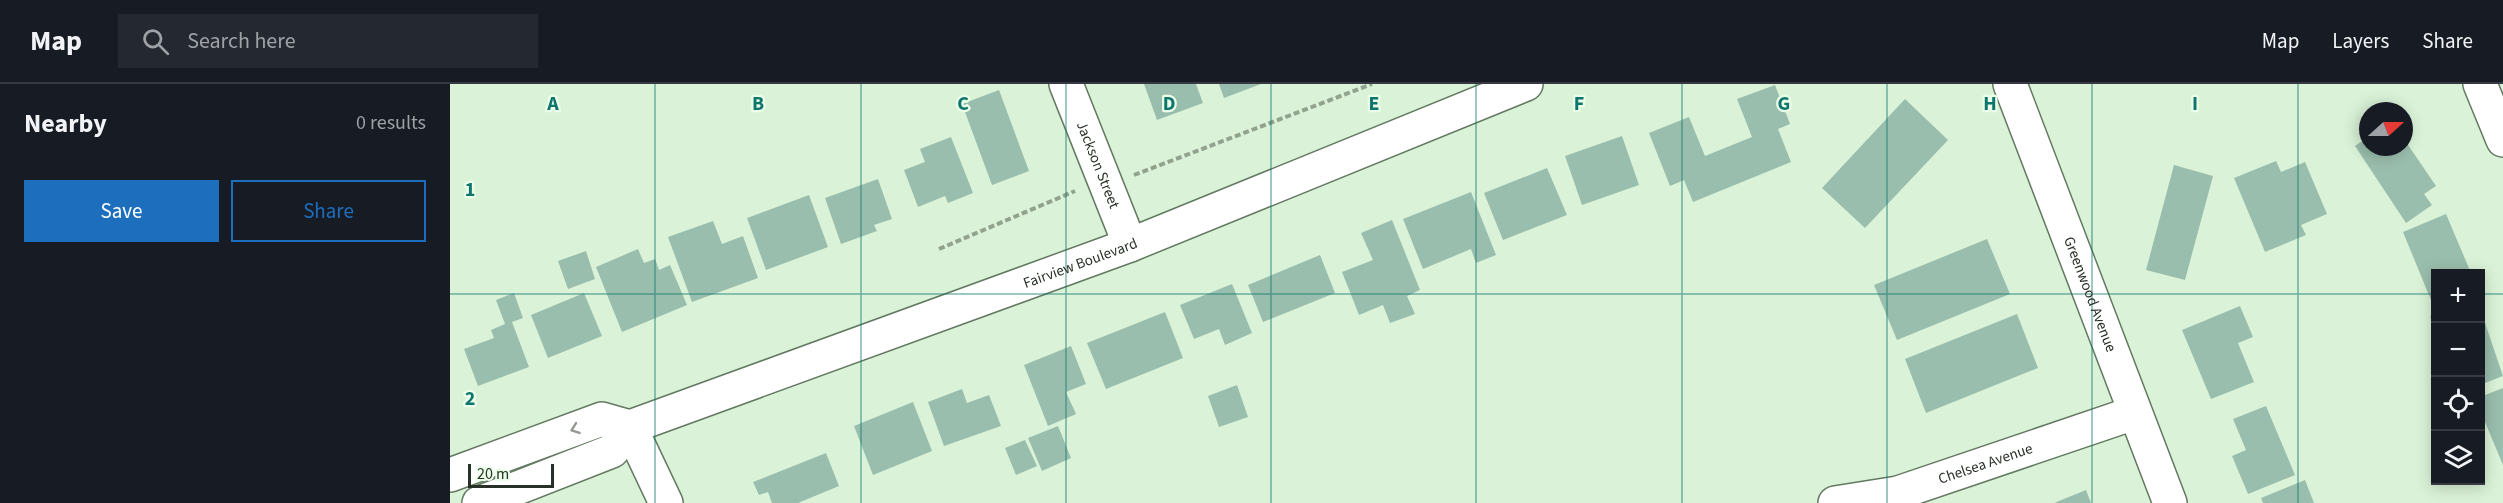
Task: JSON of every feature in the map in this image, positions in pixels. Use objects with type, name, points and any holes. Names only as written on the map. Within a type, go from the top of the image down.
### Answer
[{"type":"street","name":"Jackson Street","points":[[1066,84],[1130,245]]},
{"type":"street","name":"Fairview Boulevard","points":[[630,427],[1130,245],[1527,84]]},
{"type":"street","name":"Greenwood Avenue","points":[[2010,84],[2170,503]]},
{"type":"street","points":[[2480,84],[2503,140]]},
{"type":"street","name":"Chelsea Avenue","points":[[1835,503],[1898,493],[2134,413]]},
{"type":"street","points":[[450,475],[602,419],[630,427],[666,503]]},
{"type":"street","points":[[479,503],[612,451],[630,427]]},
{"type":"path","points":[[939,249],[1104,179],[1135,175],[1372,84]]},
{"type":"building","points":[[1144,84],[1196,84],[1203,103],[1157,120]]},
{"type":"building","points":[[1219,84],[1261,84],[1224,98]]},
{"type":"building","points":[[1775,85],[1790,124],[1778,129],[1791,162],[1693,202],[1684,180],[1670,186],[1649,133],[1689,117],[1705,156],[1752,137],[1737,99]]},
{"type":"building","points":[[999,90],[1029,171],[992,185],[962,104]]},
{"type":"building","points":[[1905,99],[1948,140],[1865,228],[1822,188]]},
{"type":"building","points":[[1622,136],[1639,185],[1582,205],[1565,156]]},
{"type":"building","points":[[951,137],[973,193],[948,203],[945,196],[918,207],[904,170],[925,162],[920,149]]},
{"type":"building","points":[[2413,152],[2436,186],[2424,194],[2432,205],[2406,223],[2362,156],[2413,156]]},
{"type":"building","points":[[2276,161],[2281,172],[2305,162],[2327,214],[2301,225],[2306,235],[2265,252],[2234,178]]},
{"type":"building","points":[[2174,165],[2213,176],[2185,280],[2146,270]]},
{"type":"building","points":[[1547,168],[1567,215],[1503,240],[1484,193]]},
{"type":"building","points":[[878,179],[892,219],[874,225],[877,231],[841,244],[825,198]]},
{"type":"building","points":[[1471,192],[1496,255],[1476,263],[1471,249],[1423,269],[1403,219]]},
{"type":"building","points":[[809,195],[828,247],[766,270],[747,218]]},
{"type":"building","points":[[2446,214],[2469,269],[2431,269],[2431,300],[2403,232]]},
{"type":"building","points":[[1392,220],[1420,290],[1407,296],[1415,314],[1390,323],[1383,305],[1359,315],[1342,272],[1373,260],[1361,233]]},
{"type":"building","points":[[713,221],[722,244],[743,236],[758,278],[692,302],[668,237]]},
{"type":"building","points":[[1987,239],[2010,294],[1897,340],[1874,285]]},
{"type":"building","points":[[638,249],[644,263],[655,259],[659,270],[670,265],[687,305],[622,332],[596,267]]},
{"type":"building","points":[[586,251],[595,279],[568,289],[558,261]]},
{"type":"building","points":[[1320,255],[1335,293],[1263,322],[1248,285]]},
{"type":"building","points":[[1232,284],[1252,333],[1225,345],[1219,329],[1194,339],[1180,305]]},
{"type":"building","points":[[514,293],[523,318],[512,322],[529,367],[478,386],[464,349],[494,338],[491,330],[505,324],[496,300]]},
{"type":"building","points":[[584,293],[602,336],[548,358],[531,315]]},
{"type":"building","points":[[2240,306],[2253,337],[2238,343],[2254,382],[2211,399],[2182,330]]},
{"type":"building","points":[[1165,312],[1183,358],[1106,389],[1087,343]]},
{"type":"building","points":[[2017,314],[2038,368],[1926,413],[1905,359]]},
{"type":"building","points":[[2485,323],[2503,376],[2485,383]]},
{"type":"building","points":[[1071,346],[1086,384],[1066,392],[1076,414],[1048,426],[1024,365]]},
{"type":"building","points":[[1237,385],[1248,417],[1219,427],[1208,396]]},
{"type":"building","points":[[2503,388],[2503,465],[2485,422],[2485,395]]},
{"type":"building","points":[[962,389],[967,403],[989,395],[1001,426],[944,446],[928,402]]},
{"type":"building","points":[[913,402],[932,451],[873,475],[854,426]]},
{"type":"building","points":[[2266,406],[2295,475],[2248,494],[2232,456],[2246,450],[2233,419]]},
{"type":"building","points":[[1058,426],[1071,458],[1042,471],[1028,438]]},
{"type":"building","points":[[1025,440],[1037,466],[1016,475],[1005,448]]},
{"type":"building","points":[[826,453],[839,486],[798,503],[772,503],[768,492],[759,495],[753,482]]},
{"type":"building","points":[[2305,480],[2314,503],[2263,503],[2261,498]]},
{"type":"building","points":[[2086,490],[2091,503],[2054,503]]}]
